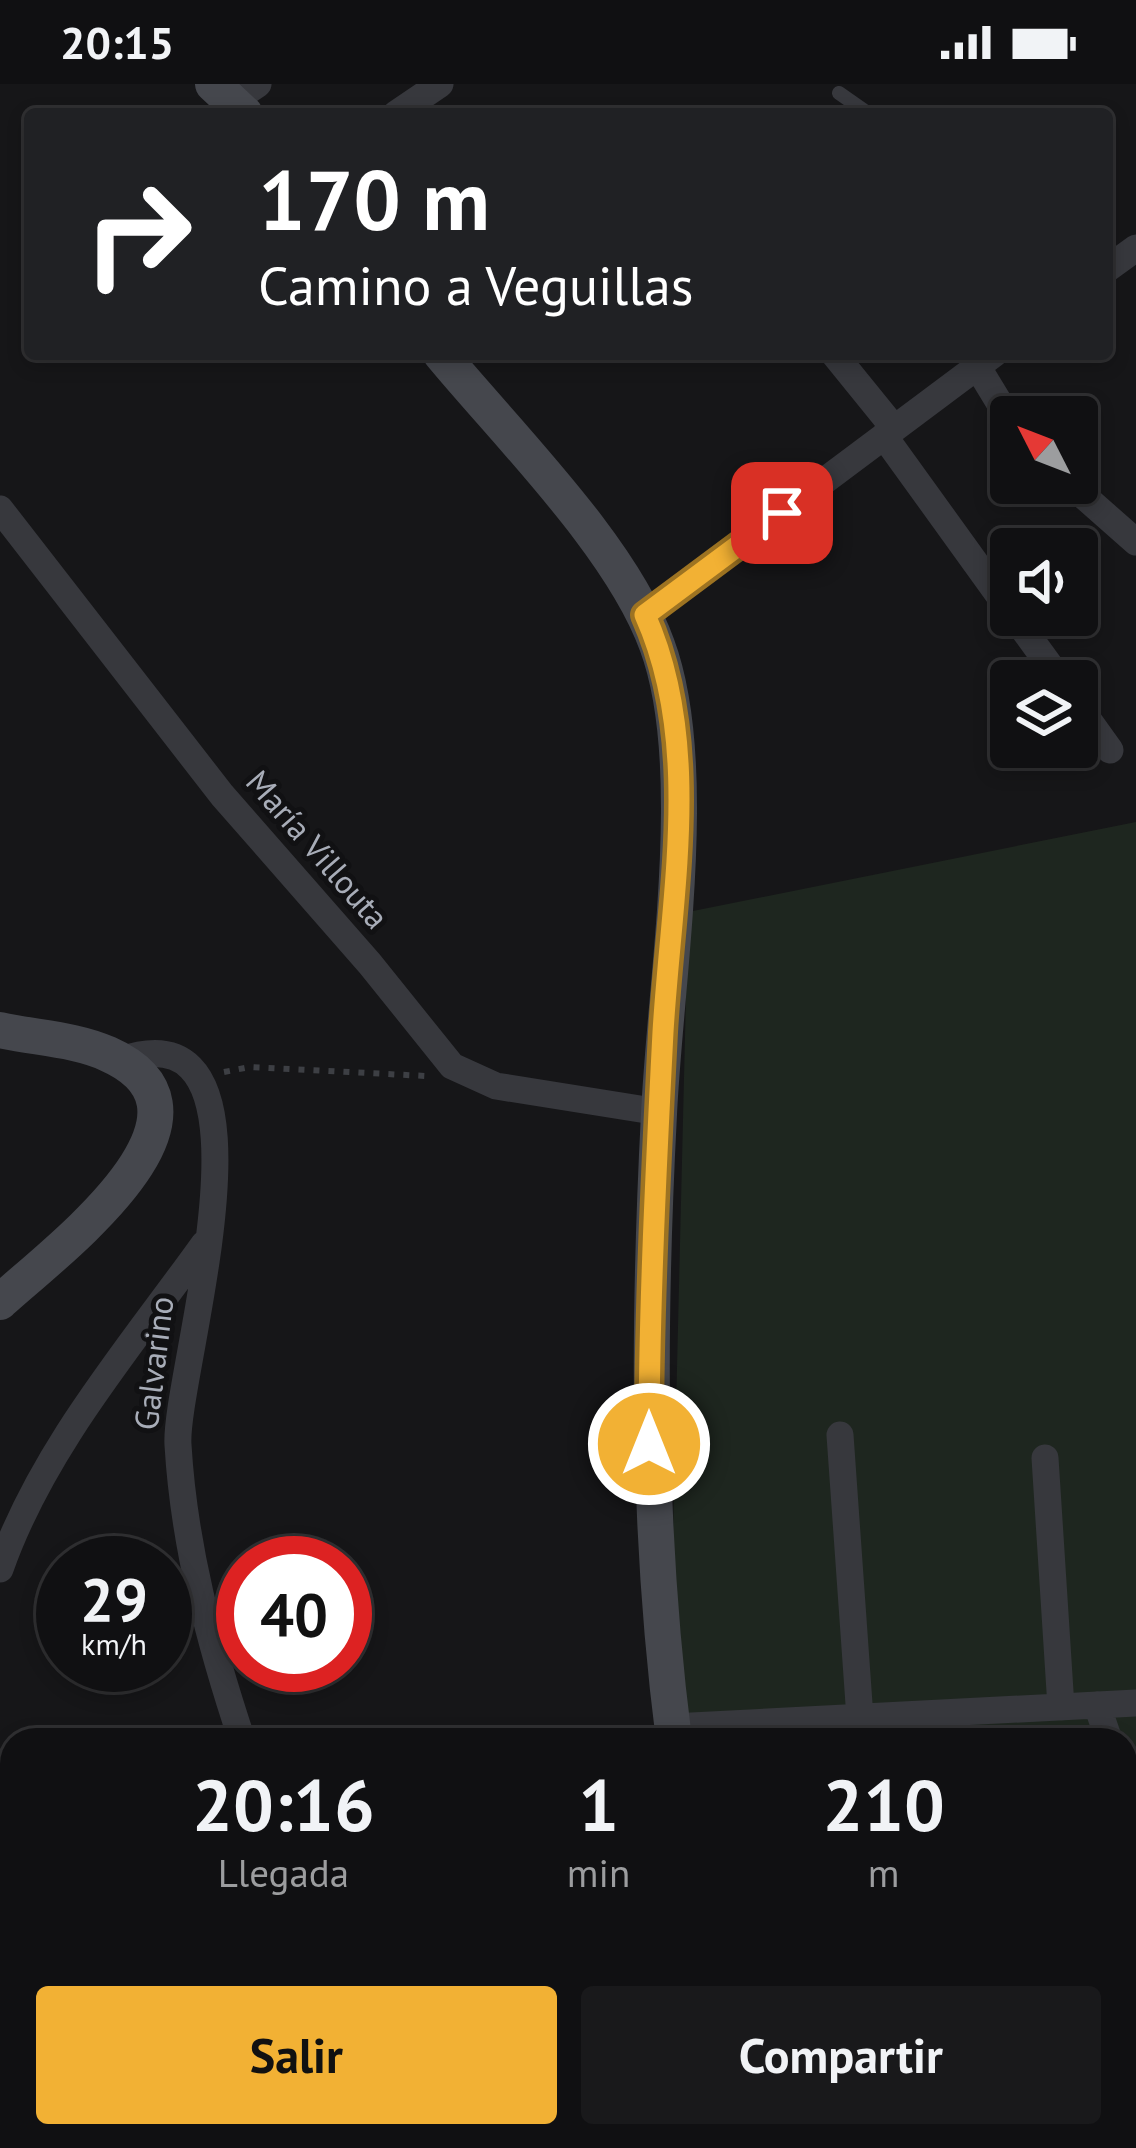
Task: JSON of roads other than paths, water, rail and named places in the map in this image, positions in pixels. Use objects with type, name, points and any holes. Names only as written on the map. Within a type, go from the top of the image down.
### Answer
[{"type":"street","points":[[405,108],[440,84]]},
{"type":"street","points":[[446,360],[611,562],[645,615],[671,692],[677,763],[659,1112],[649,1444],[673,1728]]},
{"type":"street","points":[[838,360],[990,581]]},
{"type":"street","points":[[645,615],[986,360],[1001,396]]},
{"type":"street","points":[[1093,504],[1136,542]]},
{"type":"street","name":"María Villouta","points":[[0,509],[222,795],[356,946],[452,1066],[496,1086],[659,1112]]},
{"type":"street","points":[[1098,733],[1110,750]]},
{"type":"street","points":[[0,1030],[88,1047],[121,1060],[149,1091],[155,1119],[150,1147],[101,1208],[0,1302]]},
{"type":"street","name":"Galvarino","points":[[121,1060],[148,1054],[176,1061],[206,1090],[218,1160],[177,1441],[202,1611],[238,1728]]},
{"type":"street","points":[[0,1569],[27,1510],[90,1402],[209,1236]]},
{"type":"street","points":[[840,1435],[863,1728]]},
{"type":"street","points":[[1045,1458],[1060,1707]]},
{"type":"street","points":[[872,1728],[1136,1703]]},
{"type":"street","points":[[1097,1706],[1105,1728]]},
{"type":"lane","points":[[838,93],[860,108]]}]
